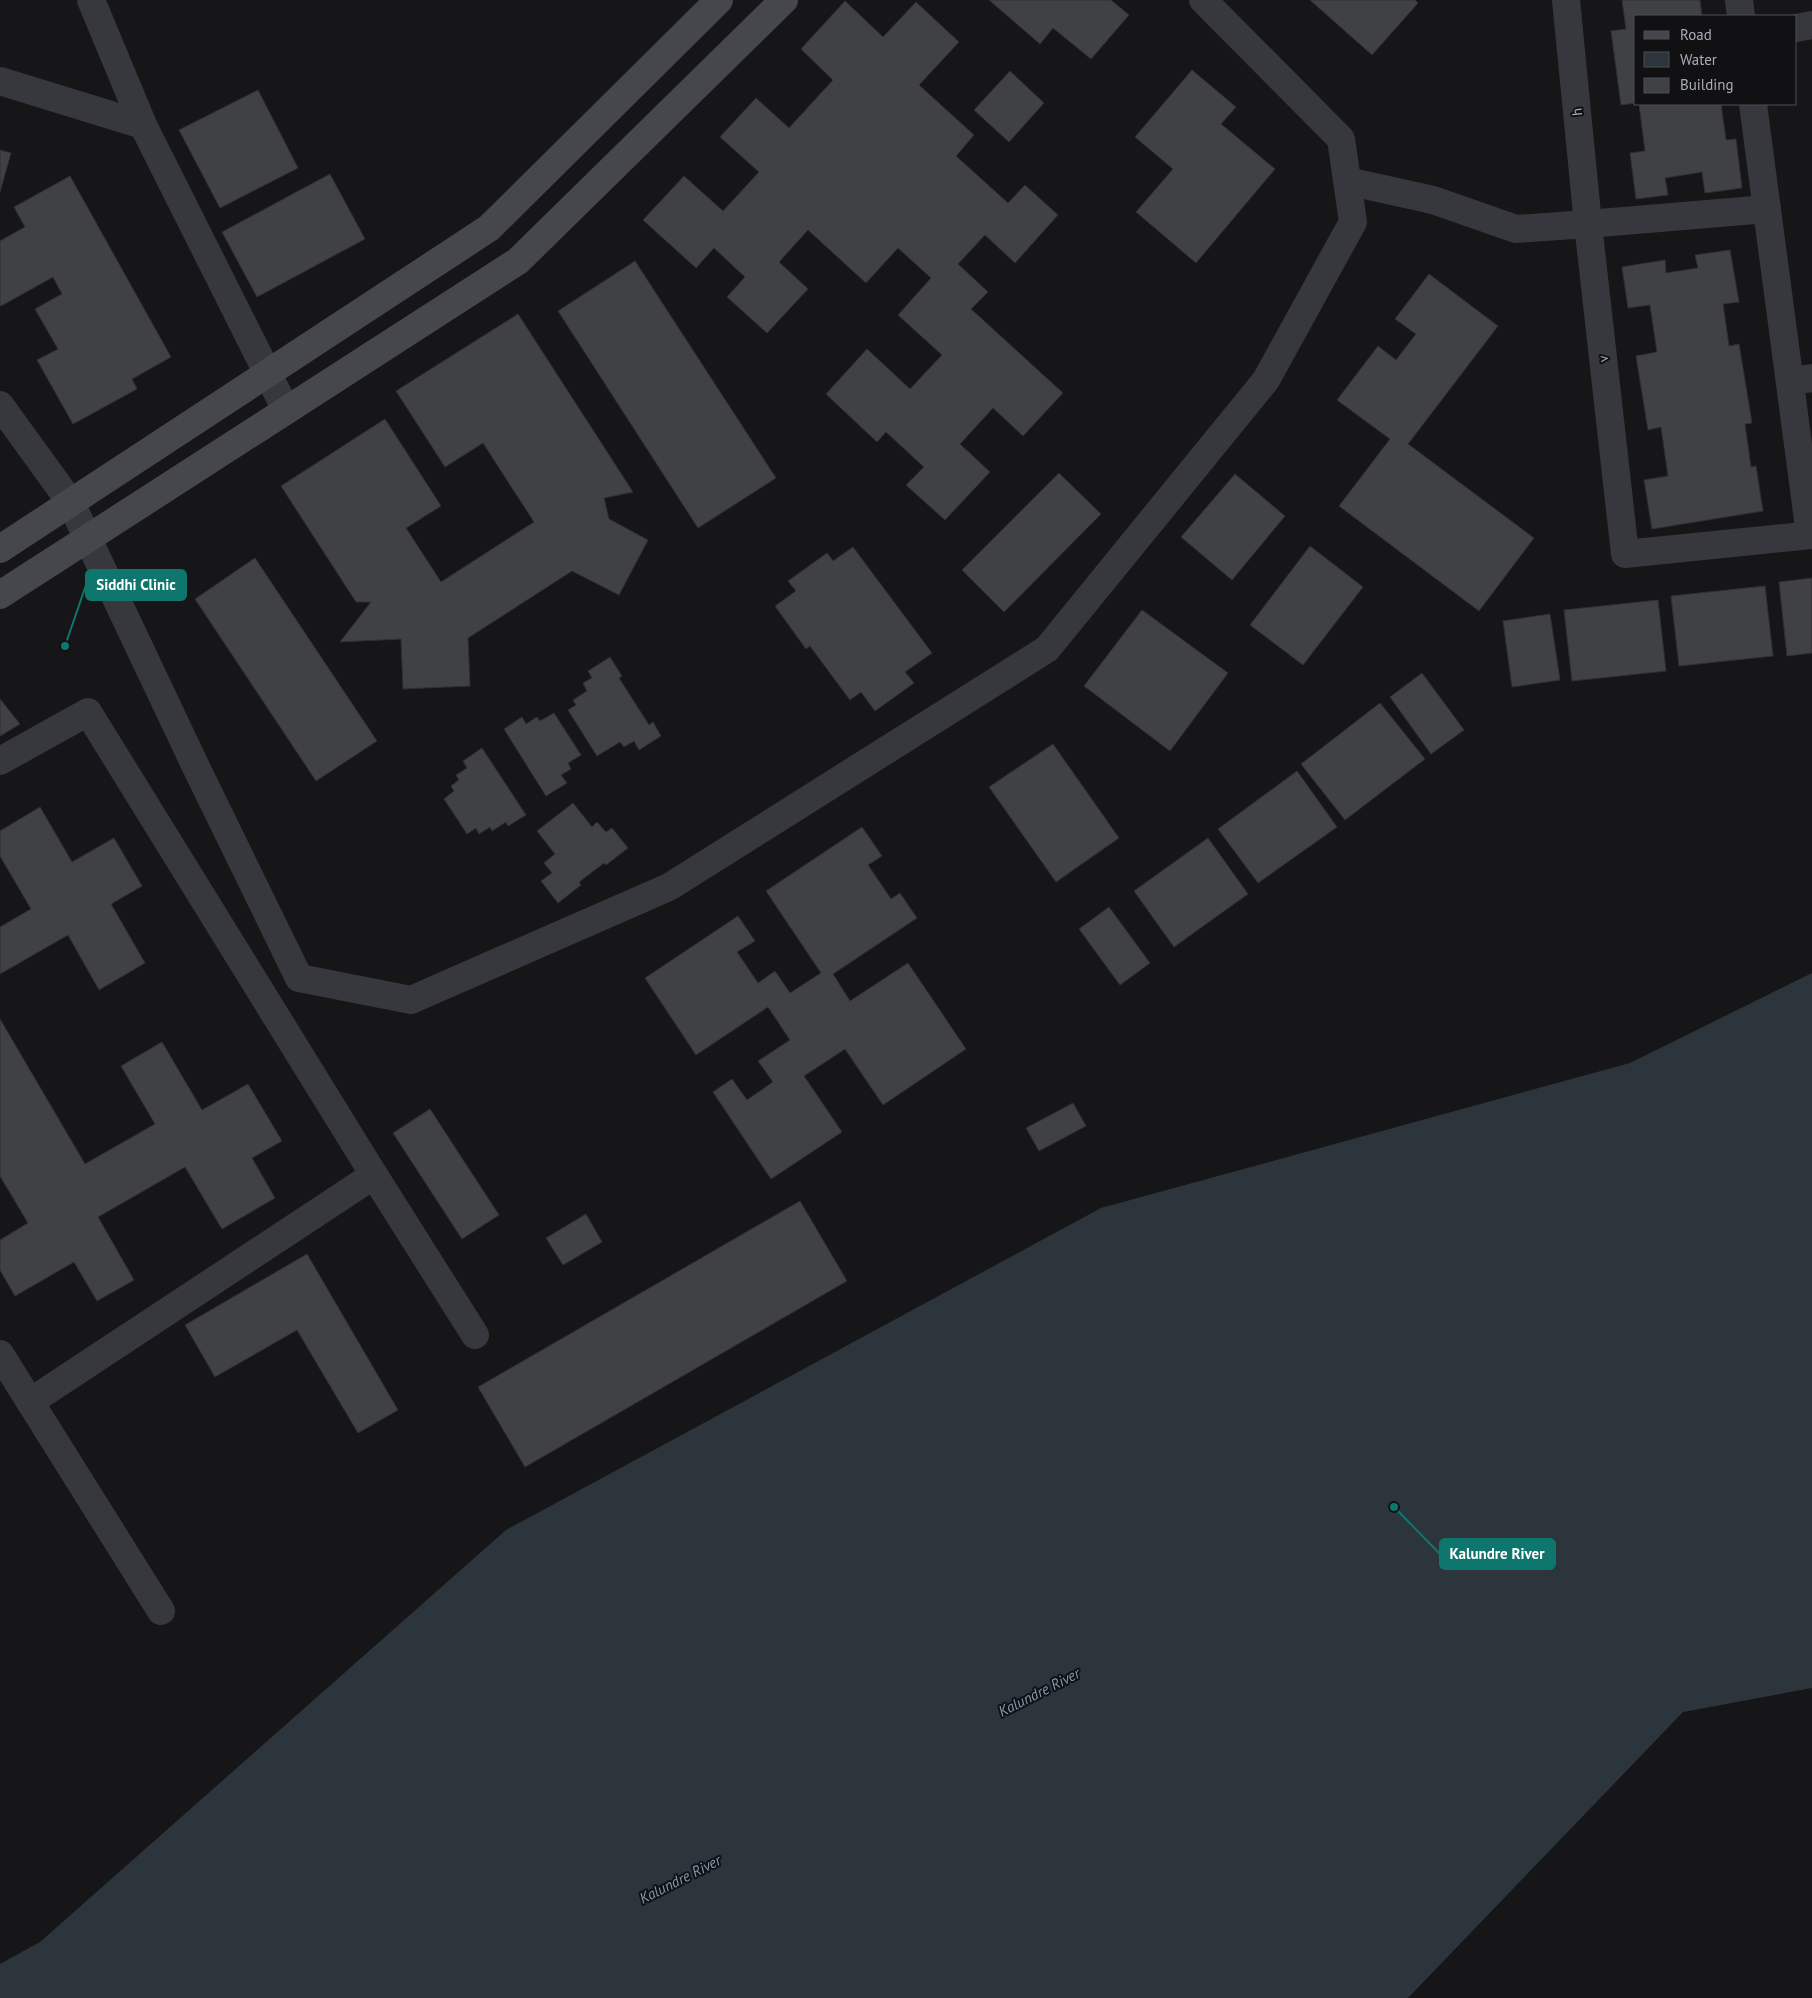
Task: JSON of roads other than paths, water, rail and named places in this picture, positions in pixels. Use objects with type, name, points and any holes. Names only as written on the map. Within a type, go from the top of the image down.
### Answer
[{"type":"street","points":[[91,0],[143,125],[286,410]]},
{"type":"street","points":[[0,549],[489,228],[720,0]]},
{"type":"street","points":[[0,595],[518,261],[784,0]]},
{"type":"street","points":[[0,405],[71,503],[194,765],[298,978],[411,1000],[669,887],[1047,649],[1266,380],[1353,222],[1341,139],[1203,0]]},
{"type":"street","name":"h","points":[[1566,0],[1588,224]]},
{"type":"street","points":[[1739,0],[1741,15]]},
{"type":"street","points":[[1797,28],[1812,26]]},
{"type":"street","points":[[0,81],[143,125]]},
{"type":"street","points":[[1753,105],[1767,209],[1801,379],[1811,535]]},
{"type":"street","points":[[1347,180],[1433,200],[1516,229],[1767,209]]},
{"type":"street","name":"v","points":[[1588,224],[1624,554],[1811,535]]},
{"type":"street","points":[[0,761],[88,712],[374,1176],[475,1335]]},
{"type":"street","points":[[30,1402],[374,1176]]},
{"type":"street","points":[[0,1354],[161,1611]]},
{"type":"water","points":[[1812,973],[1812,1688],[1683,1712],[1408,1998],[0,1998],[0,1964],[40,1942],[506,1530],[1101,1208],[1630,1063]]},
{"type":"place","name":"Siddhi Clinic","points":[[65,646]]},
{"type":"place","name":"Kalundre River","points":[[1394,1507]]}]
